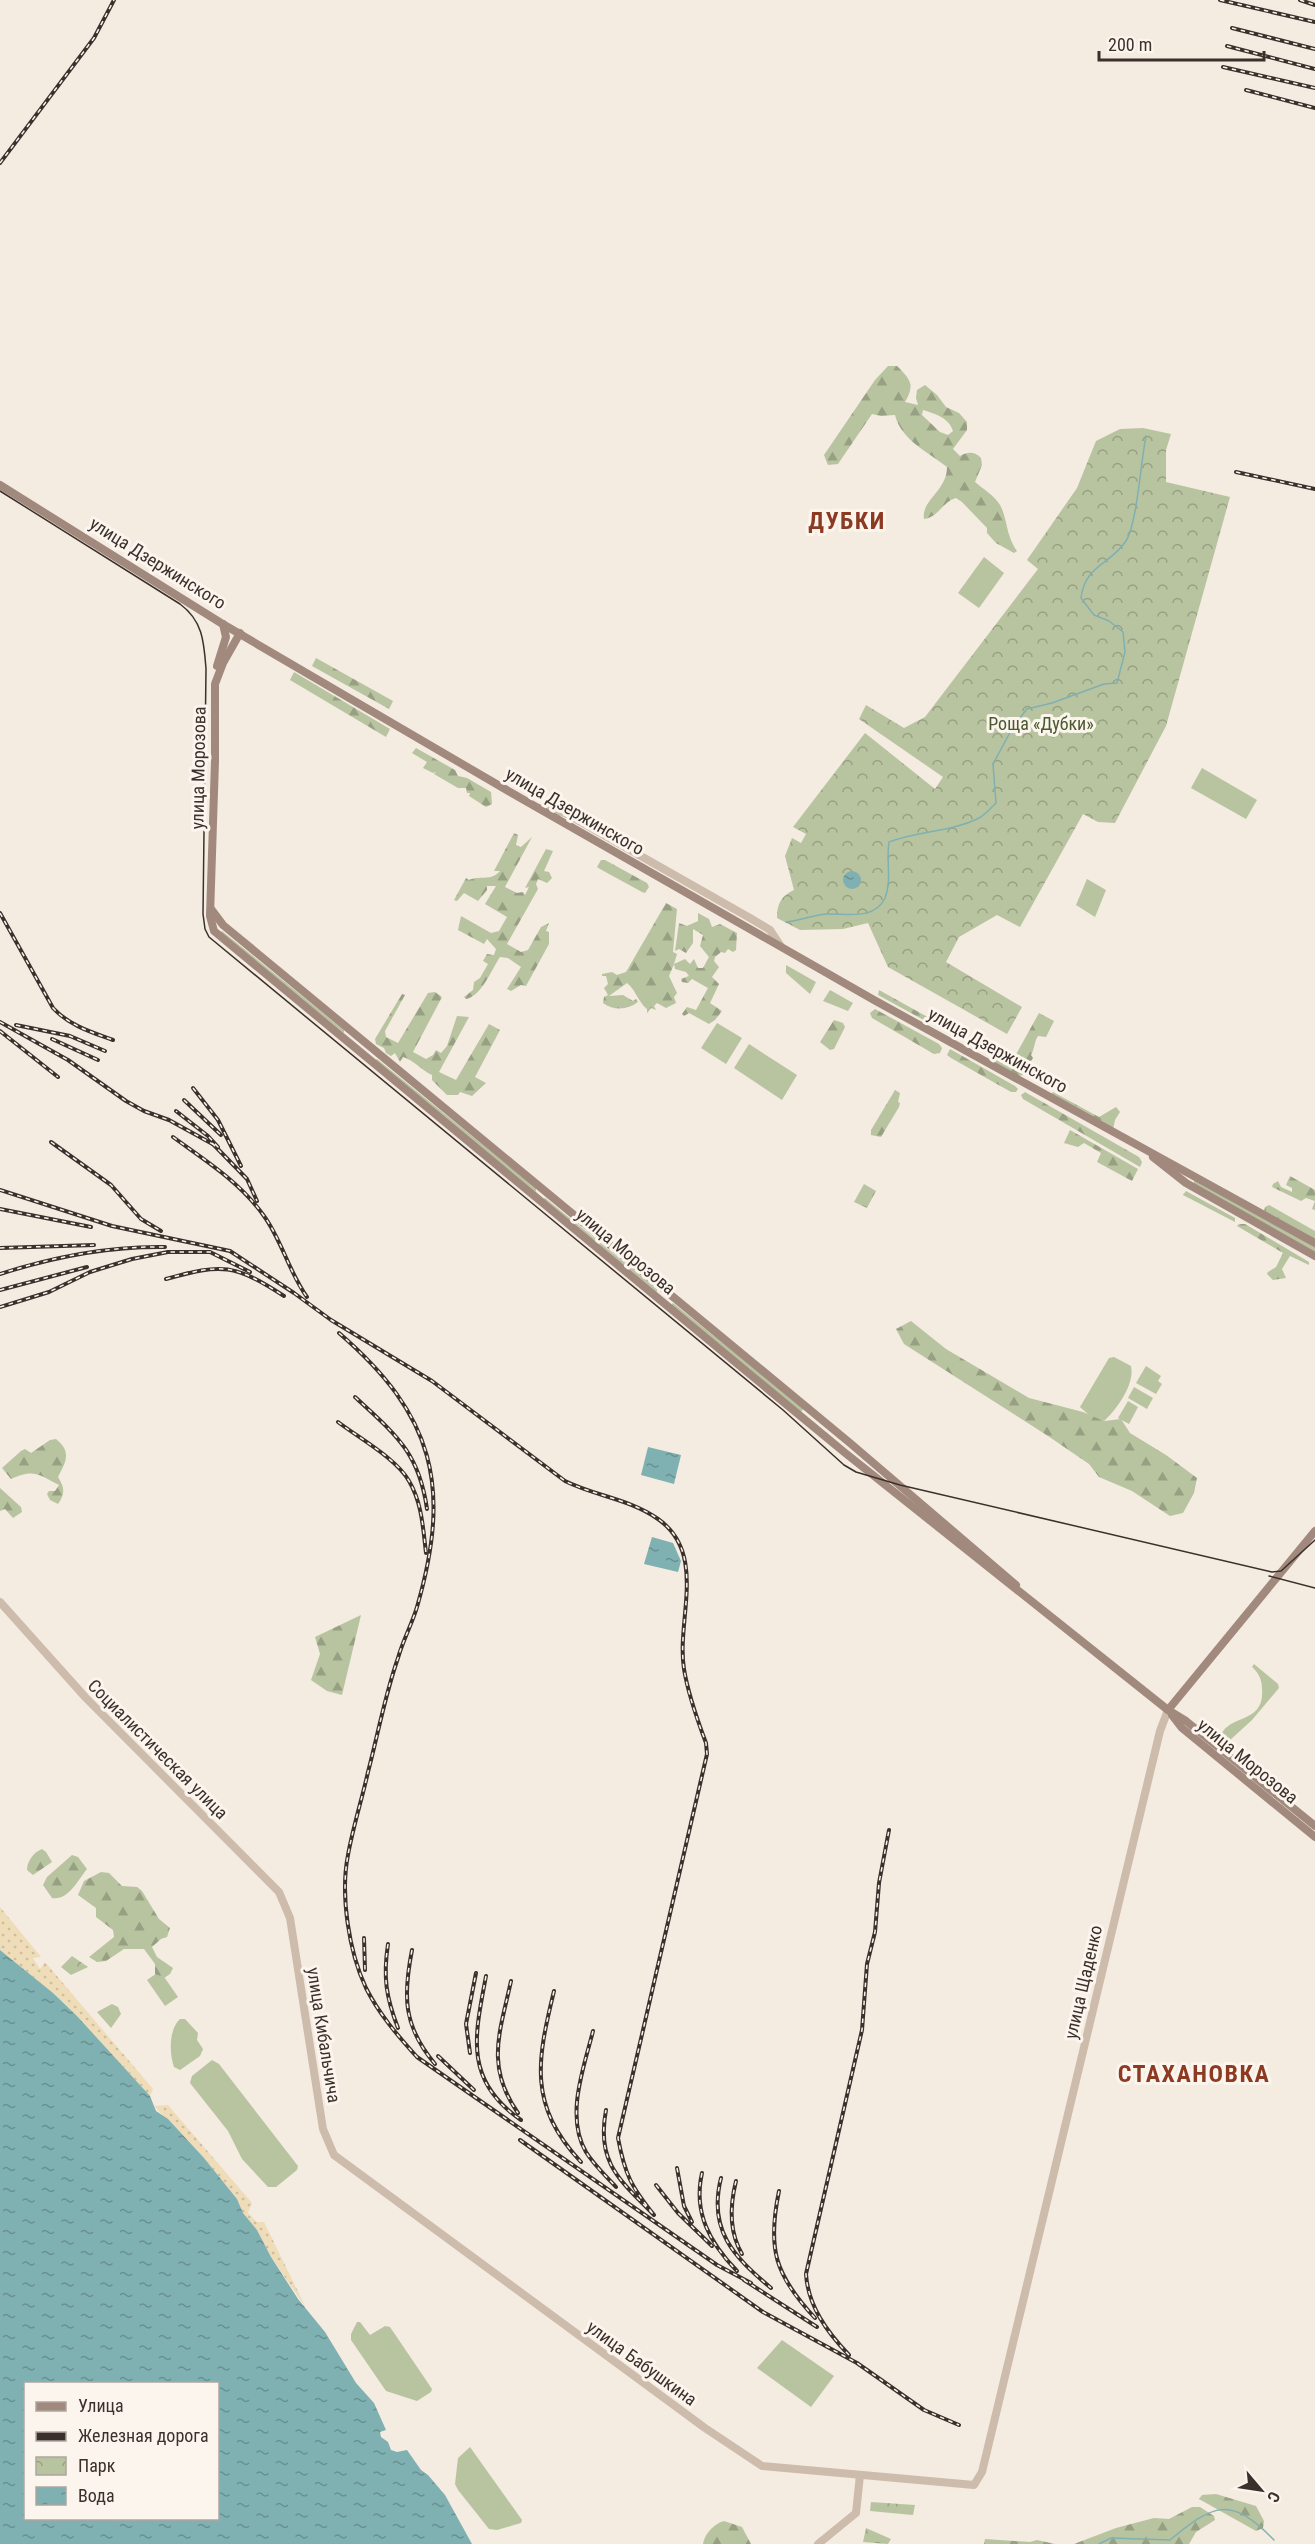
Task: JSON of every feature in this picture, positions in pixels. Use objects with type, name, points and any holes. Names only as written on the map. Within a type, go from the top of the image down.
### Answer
[{"type":"main road","name":"улица Дзержинского","points":[[0,484],[223,624],[538,808],[1143,1150],[1166,1160],[1315,1243]]},
{"type":"main road","points":[[215,684],[217,664],[226,637],[223,624]]},
{"type":"main road","name":"улица Морозова","points":[[240,633],[223,663],[215,684],[211,909],[217,934],[844,1452],[998,1577],[1039,1606],[1168,1710],[1182,1728],[1314,1833]]},
{"type":"main road","name":"улица Морозова","points":[[214,921],[368,1044],[850,1443],[1005,1574],[1039,1606]]},
{"type":"main road","points":[[362,1054],[368,1044]]},
{"type":"main road","name":"улица Дзержинского","points":[[1143,1150],[1186,1183],[1315,1256]]},
{"type":"main road","points":[[537,1198],[544,1190]]},
{"type":"main road","points":[[803,1418],[809,1410]]},
{"type":"main road","points":[[844,1452],[850,1443]]},
{"type":"main road","name":"улица Щаденко","points":[[1168,1710],[1315,1531]]},
{"type":"street","name":"Социалистическая улица","points":[[0,1602],[100,1713],[275,1887],[290,1918]]},
{"type":"street","name":"улица Щаденко","points":[[974,2485],[979,2480],[987,2455],[1160,1731],[1168,1710]]},
{"type":"street","name":"улица Кибальчича","points":[[290,1918],[323,2129],[334,2155]]},
{"type":"street","name":"улица Бабушкина","points":[[334,2155],[705,2428],[762,2466],[974,2485]]},
{"type":"street","points":[[818,2544],[856,2513],[860,2475]]},
{"type":"green space","points":[[888,366],[897,366],[906,375],[911,387],[905,402],[918,405],[917,390],[925,385],[946,407],[959,413],[967,422],[967,430],[953,449],[960,456],[971,453],[981,458],[982,465],[975,482],[998,501],[1010,538],[1017,551],[1014,553],[996,543],[987,533],[987,528],[956,498],[929,518],[924,519],[926,506],[943,483],[947,467],[903,432],[895,415],[872,414],[838,464],[828,465],[824,455],[875,380]],"holes":[[[923,410],[945,420],[953,431],[948,435],[940,432],[922,415]]]},
{"type":"green space","name":"Роща «Дубки»","points":[[1143,428],[1171,434],[1166,450],[1166,482],[1230,497],[1166,726],[1115,823],[1098,822],[1083,814],[1020,927],[997,915],[959,937],[946,962],[1022,1007],[1007,1034],[888,967],[868,923],[843,929],[800,930],[777,918],[781,901],[794,890],[785,856],[792,838],[801,843],[806,834],[793,827],[865,733],[935,789],[943,777],[859,719],[866,705],[904,728],[925,717],[1038,569],[1027,560],[1077,488],[1096,441],[1120,429]]},
{"type":"green space","points":[[984,557],[1004,573],[979,608],[958,593]]},
{"type":"green space","points":[[316,658],[393,701],[389,709],[312,666]]},
{"type":"green space","points":[[294,672],[390,729],[386,737],[290,680]]},
{"type":"green space","points":[[416,748],[455,770],[458,776],[467,778],[491,792],[492,804],[486,807],[469,796],[470,793],[467,793],[466,788],[458,788],[434,774],[436,772],[433,773],[423,768],[427,762],[412,753]]},
{"type":"green space","points":[[1202,768],[1257,800],[1246,819],[1191,788]]},
{"type":"green space","points":[[514,833],[518,835],[516,845],[521,847],[532,837],[505,887],[517,893],[523,892],[525,895],[529,887],[525,888],[546,849],[553,851],[544,871],[549,872],[552,878],[547,883],[538,879],[536,884],[538,889],[507,944],[521,952],[528,950],[541,927],[549,923],[546,931],[549,932],[549,944],[526,986],[521,985],[511,991],[507,989],[521,967],[508,958],[500,957],[486,982],[477,993],[466,999],[464,997],[473,990],[474,982],[480,978],[488,964],[483,961],[487,954],[494,955],[496,949],[487,939],[484,944],[458,930],[461,916],[491,933],[499,931],[507,917],[485,904],[496,886],[487,886],[487,890],[478,901],[464,893],[457,901],[454,900],[466,878],[469,880],[489,877],[500,871],[494,871]]},
{"type":"green space","points":[[601,860],[647,883],[649,887],[645,893],[642,892],[600,869],[597,867]]},
{"type":"green space","points":[[1087,879],[1106,890],[1095,917],[1076,905]]},
{"type":"green space","points":[[666,903],[677,909],[673,952],[677,954],[669,976],[677,993],[674,997],[676,1003],[666,1008],[657,1003],[654,1006],[656,1010],[651,1008],[647,1013],[647,1009],[627,983],[609,996],[623,995],[633,1001],[636,999],[638,1002],[630,1007],[607,1006],[603,1003],[604,997],[608,995],[604,988],[608,984],[606,976],[602,974],[612,972],[617,975],[626,972]]},
{"type":"green space","points":[[698,913],[709,919],[712,927],[720,924],[737,933],[736,950],[733,952],[728,949],[725,953],[721,952],[715,957],[714,961],[719,967],[712,977],[719,984],[710,1003],[722,1011],[709,1024],[689,1013],[684,1016],[682,1014],[687,1007],[696,1010],[708,988],[692,979],[688,983],[682,982],[681,979],[689,976],[686,972],[675,969],[674,964],[685,959],[690,964],[694,959],[698,968],[703,968],[709,957],[700,946],[703,935],[693,929],[693,943],[686,953],[679,949],[675,951],[679,923],[687,926],[698,921]]},
{"type":"green space","points":[[222,931],[344,1030],[344,1033],[220,933]]},
{"type":"green space","points":[[786,965],[816,982],[810,994],[786,973]]},
{"type":"green space","points":[[830,990],[853,1003],[848,1011],[823,1001]]},
{"type":"green space","points":[[879,990],[933,1020],[931,1024],[878,995]]},
{"type":"green space","points":[[435,992],[442,997],[413,1052],[426,1059],[436,1050],[441,1053],[447,1046],[457,1016],[469,1017],[439,1072],[456,1080],[489,1024],[500,1030],[475,1077],[486,1083],[472,1096],[460,1092],[458,1095],[447,1095],[432,1080],[432,1075],[407,1058],[403,1057],[400,1062],[395,1053],[391,1056],[384,1048],[376,1044],[375,1039],[402,994],[405,995],[385,1031],[386,1037],[398,1043],[428,993]]},
{"type":"green space","points":[[875,1009],[939,1044],[942,1048],[940,1053],[934,1054],[872,1018],[870,1013]]},
{"type":"green space","points":[[1039,1013],[1054,1021],[1046,1037],[1038,1036],[1031,1055],[1033,1058],[1023,1075],[1019,1076],[996,1064],[994,1060],[1014,1058]]},
{"type":"green space","points":[[834,1020],[843,1023],[845,1027],[834,1049],[830,1050],[820,1042]]},
{"type":"green space","points":[[717,1023],[742,1038],[726,1064],[701,1048]]},
{"type":"green space","points":[[749,1044],[797,1075],[782,1100],[734,1068]]},
{"type":"green space","points":[[950,1049],[1018,1089],[1016,1092],[1011,1092],[951,1058],[947,1055]]},
{"type":"green space","points":[[377,1059],[536,1188],[536,1192],[375,1061]]},
{"type":"green space","points":[[895,1090],[900,1093],[899,1107],[881,1137],[871,1135],[871,1130]]},
{"type":"green space","points":[[1025,1092],[1139,1157],[1142,1162],[1140,1167],[1023,1099],[1021,1095]]},
{"type":"green space","points":[[1053,1092],[1099,1117],[1116,1107],[1120,1112],[1113,1129],[1051,1094]]},
{"type":"green space","points":[[1070,1130],[1138,1169],[1132,1181],[1097,1162],[1101,1153],[1084,1143],[1078,1147],[1064,1143]]},
{"type":"green space","points":[[1290,1176],[1315,1190],[1315,1201],[1306,1198],[1301,1201],[1272,1187],[1278,1181],[1281,1187],[1292,1192],[1292,1188],[1286,1185]]},
{"type":"green space","points":[[1196,1180],[1315,1247],[1315,1252],[1194,1184]]},
{"type":"green space","points":[[864,1184],[876,1191],[867,1208],[854,1202]]},
{"type":"green space","points":[[1186,1191],[1235,1218],[1235,1222],[1183,1195]]},
{"type":"green space","points":[[544,1199],[657,1289],[657,1292]]},
{"type":"green space","points":[[1269,1205],[1315,1231],[1315,1240],[1264,1211]]},
{"type":"green space","points":[[1245,1224],[1309,1262],[1309,1265],[1290,1256],[1282,1269],[1286,1278],[1273,1280],[1267,1274],[1276,1267],[1283,1253],[1237,1226]]},
{"type":"green space","points":[[673,1303],[804,1408],[801,1412],[670,1306]]},
{"type":"green space","points":[[911,1321],[946,1349],[1029,1398],[1083,1412],[1104,1421],[1121,1419],[1130,1433],[1166,1455],[1197,1478],[1194,1493],[1183,1513],[1170,1516],[1132,1491],[1099,1477],[1089,1464],[1048,1436],[904,1344],[896,1329]]},
{"type":"green space","points":[[1114,1357],[1131,1366],[1132,1373],[1124,1396],[1104,1421],[1089,1415],[1080,1407],[1109,1358]]},
{"type":"green space","points":[[1146,1366],[1161,1376],[1158,1381],[1162,1384],[1156,1394],[1136,1383]]},
{"type":"green space","points":[[1134,1387],[1153,1398],[1147,1409],[1128,1398]]},
{"type":"green space","points":[[1128,1401],[1138,1407],[1129,1424],[1118,1418]]},
{"type":"green space","points":[[56,1439],[66,1453],[58,1477],[63,1491],[58,1504],[50,1500],[47,1494],[49,1491],[55,1491],[59,1485],[35,1474],[25,1474],[11,1479],[2,1468],[21,1451],[25,1449],[31,1453],[50,1440]]},
{"type":"green space","points":[[0,1488],[21,1507],[22,1512],[13,1518],[5,1509],[0,1511]]},
{"type":"green space","points":[[361,1615],[342,1695],[327,1691],[311,1680],[320,1654],[315,1637]]},
{"type":"green space","points":[[1254,1664],[1278,1684],[1279,1688],[1252,1720],[1228,1742],[1221,1735],[1225,1728],[1253,1713],[1261,1700],[1261,1683],[1252,1667]]},
{"type":"green space","points":[[42,1849],[52,1862],[33,1875],[27,1870],[28,1863]]},
{"type":"green space","points":[[72,1855],[78,1857],[87,1869],[68,1893],[52,1898],[43,1885],[47,1877]]},
{"type":"green space","points":[[101,1872],[109,1873],[122,1886],[137,1887],[142,1891],[159,1919],[170,1928],[167,1937],[152,1947],[157,1957],[173,1968],[164,1978],[155,1974],[155,1964],[144,1949],[124,1949],[106,1961],[97,1962],[89,1957],[114,1937],[113,1930],[96,1917],[96,1908],[78,1895],[84,1881]]},
{"type":"green space","points":[[72,1956],[88,1967],[71,1975],[61,1967]]},
{"type":"green space","points":[[160,1971],[178,1997],[165,2006],[147,1980]]},
{"type":"green space","points":[[112,2004],[118,2007],[121,2014],[111,2028],[97,2012]]},
{"type":"green space","points":[[180,2019],[185,2019],[198,2033],[197,2040],[203,2049],[200,2056],[180,2070],[174,2067],[171,2048],[172,2035]]},
{"type":"green space","points":[[212,2060],[219,2064],[298,2166],[297,2170],[276,2187],[268,2187],[242,2159],[228,2131],[190,2083],[192,2076]]},
{"type":"green space","points":[[357,2322],[360,2322],[370,2335],[385,2326],[390,2327],[432,2389],[431,2392],[417,2401],[386,2391],[351,2340],[351,2334]]},
{"type":"green space","points":[[782,2340],[834,2376],[811,2407],[757,2368]]},
{"type":"green space","points":[[470,2447],[522,2520],[521,2523],[497,2530],[489,2529],[458,2490],[455,2484],[458,2458]]},
{"type":"green space","points":[[1216,2494],[1256,2506],[1264,2521],[1263,2528],[1256,2531],[1199,2499],[1202,2495]]},
{"type":"green space","points":[[871,2502],[915,2505],[913,2515],[870,2511]]},
{"type":"green space","points":[[1192,2507],[1200,2507],[1214,2516],[1215,2520],[1196,2532],[1189,2544],[1074,2544],[1116,2528],[1154,2518],[1169,2519]]},
{"type":"green space","points":[[724,2521],[742,2527],[751,2544],[703,2544],[710,2530]]},
{"type":"green space","points":[[866,2528],[891,2539],[888,2544],[863,2542]]},
{"type":"green space","points":[[985,2539],[1030,2542],[1037,2540],[1055,2544],[984,2544]]},
{"type":"sand","points":[[0,1907],[41,1957],[33,1958],[40,1969],[45,1962],[153,2089],[150,2096],[77,2016],[53,1993],[0,1950]]},
{"type":"sand","points":[[168,2105],[252,2203],[248,2213],[257,2222],[264,2222],[306,2308],[271,2257],[257,2230],[243,2213],[232,2193],[204,2158],[154,2106]]},
{"type":"water","points":[[852,871],[858,874],[861,880],[858,886],[852,889],[846,886],[843,880],[846,874]]},
{"type":"water","points":[[648,1447],[681,1455],[674,1484],[641,1475]]},
{"type":"water","points":[[652,1537],[673,1543],[681,1561],[678,1572],[644,1564]]},
{"type":"water","points":[[0,1950],[53,1993],[77,2016],[150,2096],[156,2111],[168,2119],[204,2158],[237,2199],[243,2213],[257,2230],[298,2299],[325,2332],[356,2383],[374,2403],[386,2430],[380,2432],[381,2437],[388,2442],[391,2450],[397,2452],[407,2450],[421,2470],[445,2495],[472,2544],[0,2544]]},
{"type":"waterway","points":[[786,922],[826,914],[859,914],[874,910],[885,898],[887,891],[889,842],[968,823],[981,817],[996,803],[993,764],[1014,725],[1027,709],[1052,703],[1104,684],[1117,683],[1125,652],[1123,632],[1109,621],[1094,615],[1081,598],[1087,579],[1120,549],[1130,533],[1146,436]]},
{"type":"waterway","points":[[1099,2544],[1111,2538],[1170,2540],[1199,2518],[1222,2510],[1233,2511],[1245,2516],[1274,2540]]},
{"type":"tram line","points":[[0,491],[180,604],[198,625],[203,641],[206,669],[203,914],[205,929],[209,937],[783,1410],[844,1465],[856,1472],[900,1485],[1272,1572],[1281,1571],[1315,1540]]},
{"type":"tram line","points":[[1269,1576],[1315,1588]]},
{"type":"railway","points":[[0,163],[94,38],[114,0]]},
{"type":"railway","points":[[1220,0],[1315,22]]},
{"type":"railway","points":[[1300,0],[1315,5]]},
{"type":"railway","points":[[1232,28],[1315,49]]},
{"type":"railway","points":[[1227,46],[1315,69]]},
{"type":"railway","points":[[1223,67],[1315,88]]},
{"type":"railway","points":[[1246,90],[1315,108]]},
{"type":"railway","points":[[1236,472],[1315,489]]},
{"type":"railway","points":[[0,913],[53,1008],[74,1024],[113,1040]]},
{"type":"railway","points":[[0,1022],[68,1060],[126,1101],[144,1111],[169,1120],[218,1147],[208,1136],[176,1111]]},
{"type":"railway","points":[[16,1025],[70,1036],[105,1051]]},
{"type":"railway","points":[[0,1031],[58,1077]]},
{"type":"railway","points":[[52,1039],[98,1060]]},
{"type":"railway","points":[[193,1088],[218,1120],[241,1166]]},
{"type":"railway","points":[[184,1100],[221,1135]]},
{"type":"railway","points":[[173,1137],[222,1173],[255,1204],[270,1226],[307,1297]]},
{"type":"railway","points":[[51,1142],[111,1185],[141,1219],[161,1231]]},
{"type":"railway","points":[[212,1143],[247,1179],[257,1201]]},
{"type":"railway","points":[[0,1190],[112,1226],[230,1251],[331,1320],[432,1381],[565,1481],[647,1512],[673,1533],[682,1550],[686,1569],[684,1669],[690,1697],[706,1743],[707,1754],[618,2138],[623,2162],[630,2179],[654,2215],[621,2180],[608,2157],[604,2144],[606,2110]]},
{"type":"railway","points":[[0,1209],[91,1227]]},
{"type":"railway","points":[[0,1248],[94,1245]]},
{"type":"railway","points":[[0,1274],[40,1262],[81,1254],[123,1248],[165,1247]]},
{"type":"railway","points":[[0,1307],[49,1292],[90,1272],[132,1259],[168,1252],[210,1252],[250,1272]]},
{"type":"railway","points":[[0,1290],[87,1267]]},
{"type":"railway","points":[[166,1279],[201,1270],[228,1270],[240,1272],[284,1296]]},
{"type":"railway","points":[[339,1333],[371,1363],[396,1393],[415,1424],[427,1455],[433,1489],[433,1525],[428,1564],[417,1607],[385,1700],[348,1855],[345,1888],[348,1923],[355,1958],[366,1988],[383,2016],[417,2057],[717,2265],[751,2283]]},
{"type":"railway","points":[[355,1397],[382,1422],[411,1458],[418,1473],[427,1509]]},
{"type":"railway","points":[[338,1422],[387,1457],[409,1481],[419,1507],[426,1553]]},
{"type":"railway","points":[[849,2355],[820,2318],[810,2297],[806,2274],[862,2030],[867,1964],[875,1932],[879,1883],[889,1830]]},
{"type":"railway","points":[[364,1938],[365,1970]]},
{"type":"railway","points":[[388,1944],[387,1987],[398,2028]]},
{"type":"railway","points":[[412,1950],[407,1982],[408,2010],[417,2037],[435,2064]]},
{"type":"railway","points":[[470,2053],[466,2024],[476,1973]]},
{"type":"railway","points":[[486,1976],[477,2037],[482,2072],[490,2089],[502,2105],[521,2120]]},
{"type":"railway","points":[[511,1981],[500,2033],[498,2064],[501,2080],[518,2113]]},
{"type":"railway","points":[[554,1991],[544,2039],[541,2081],[552,2121],[581,2162]]},
{"type":"railway","points":[[593,2031],[578,2092],[577,2123],[586,2152],[616,2187]]},
{"type":"railway","points":[[438,2056],[474,2090]]},
{"type":"railway","points":[[520,2140],[763,2312],[857,2363],[924,2410],[959,2425]]},
{"type":"railway","points":[[677,2168],[684,2206],[692,2222]]},
{"type":"railway","points":[[702,2173],[700,2201],[706,2226],[719,2250],[737,2271]]},
{"type":"railway","points":[[721,2178],[718,2196],[721,2227],[735,2253],[771,2288]]},
{"type":"railway","points":[[736,2181],[732,2218],[735,2237],[742,2254]]},
{"type":"railway","points":[[656,2185],[678,2213],[712,2246]]},
{"type":"railway","points":[[779,2191],[774,2229],[778,2260],[791,2288],[815,2318]]},
{"type":"railway","points":[[744,2280],[817,2327]]},
{"type":"district","name":"ДУБКИ","points":[[847,521]]},
{"type":"district","name":"СТАХАНОВКА","points":[[1194,2074]]}]
